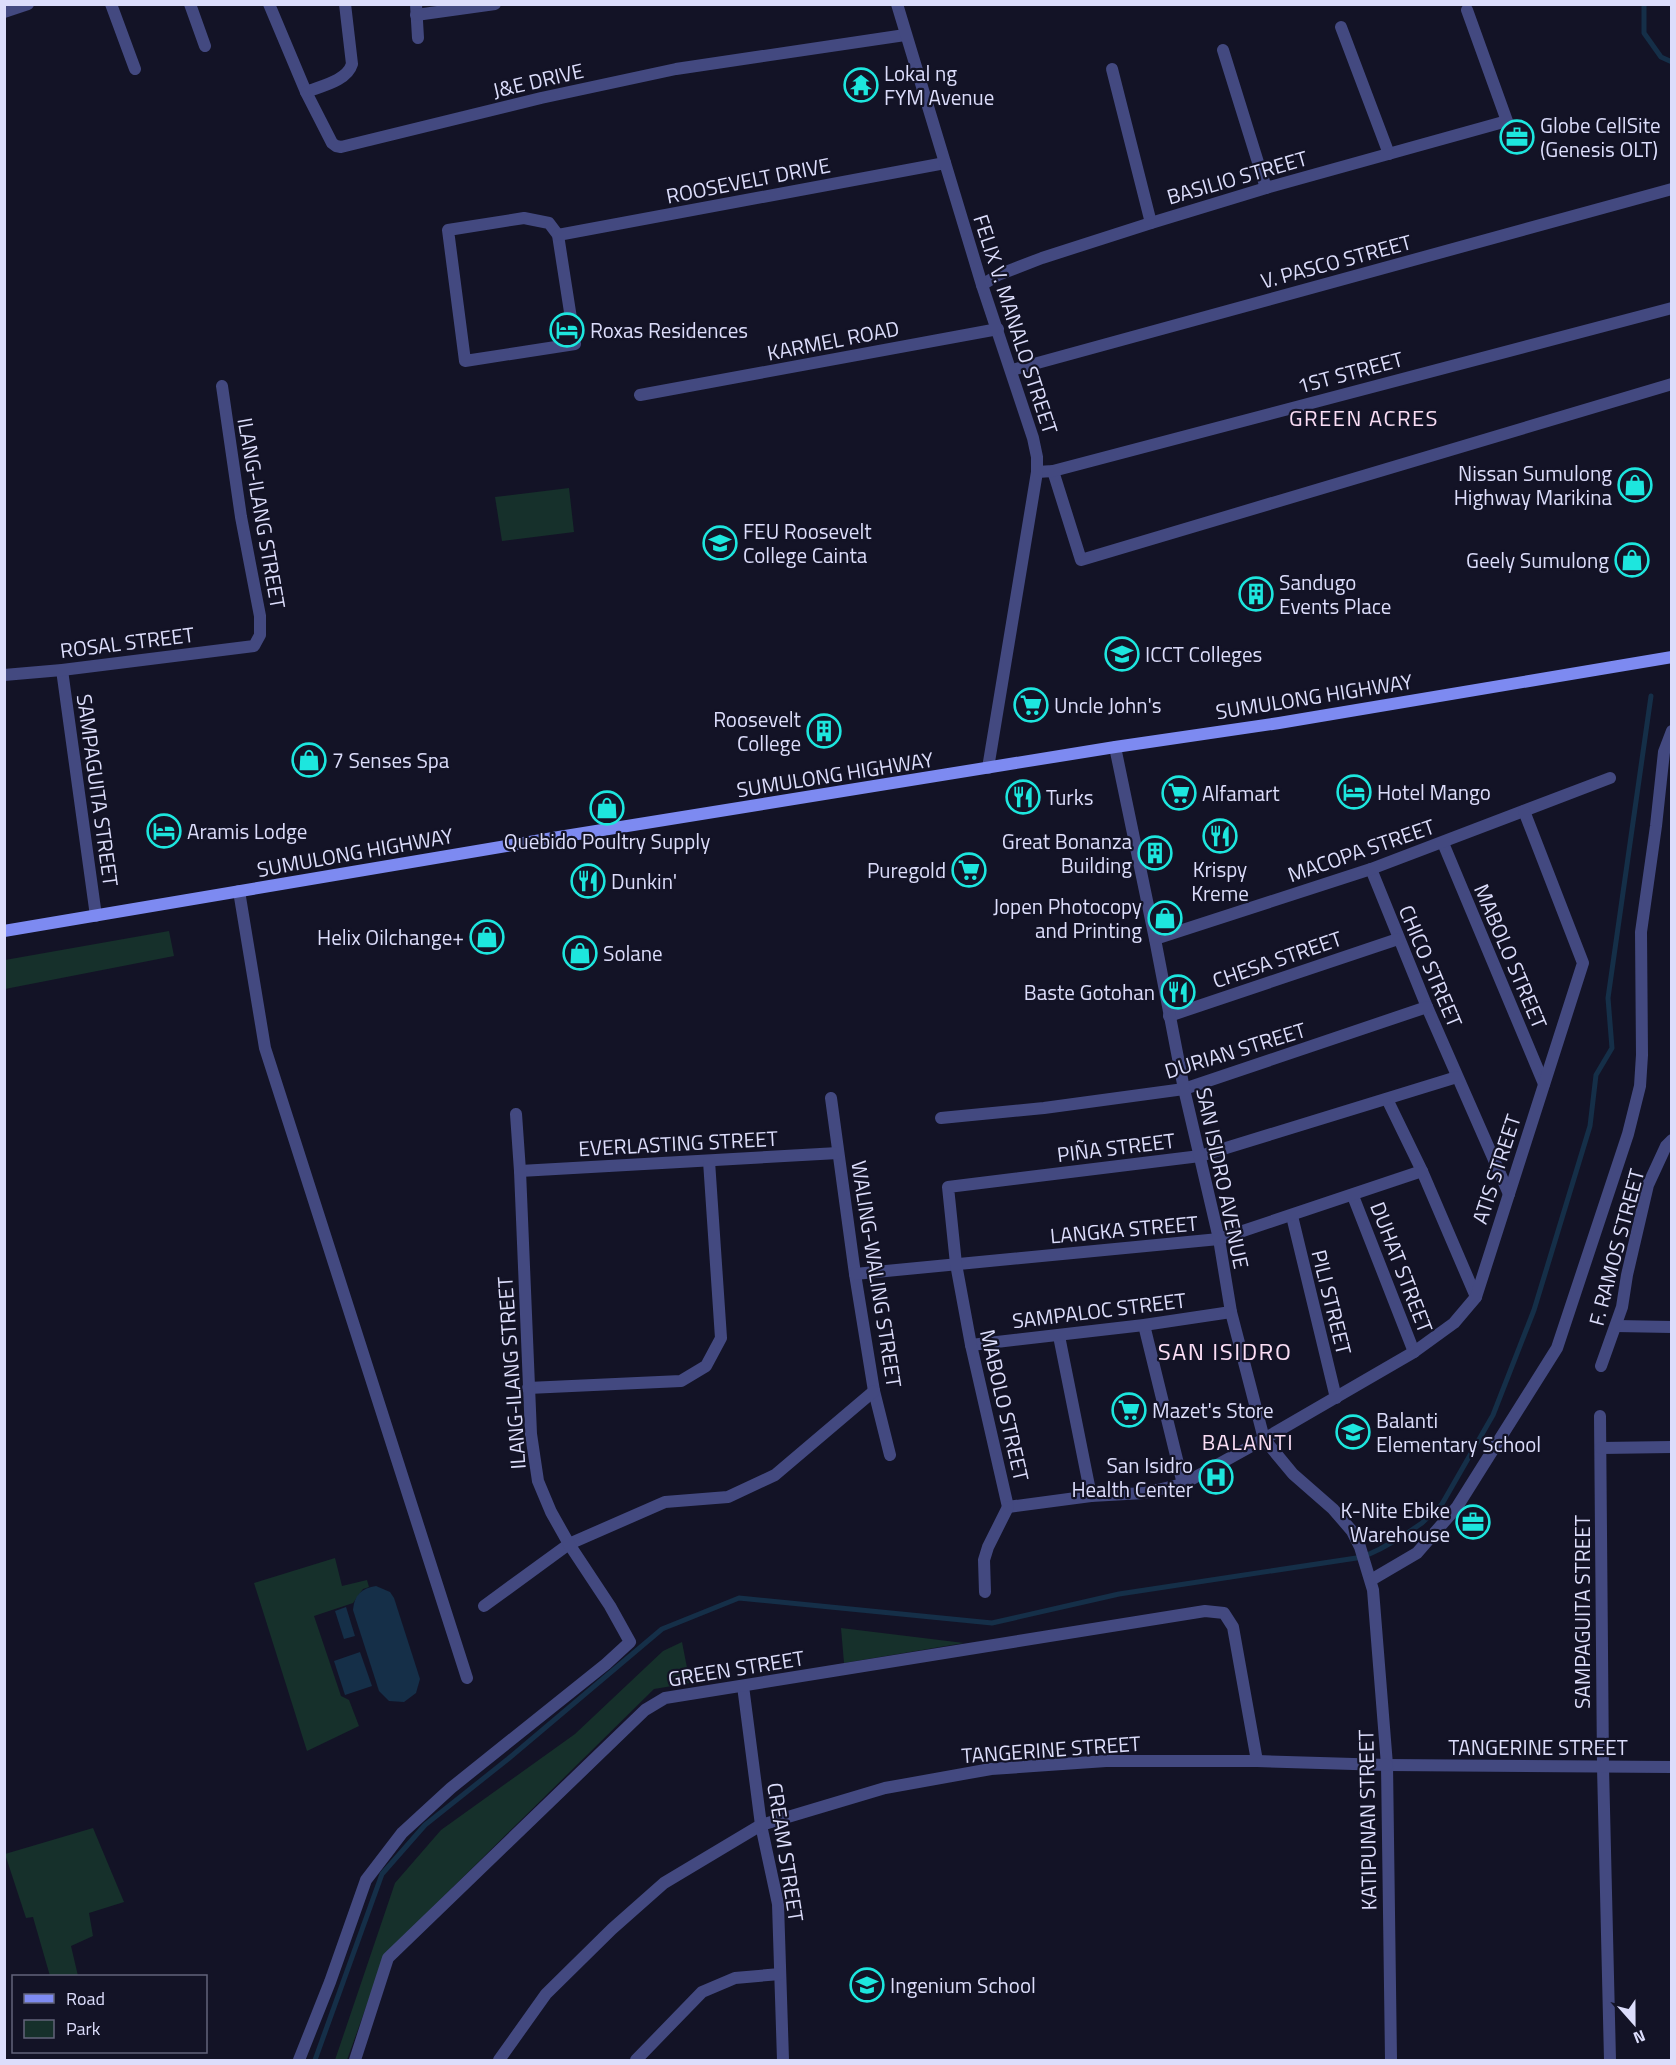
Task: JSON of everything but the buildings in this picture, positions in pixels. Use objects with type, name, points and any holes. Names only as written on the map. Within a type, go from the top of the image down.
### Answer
[{"type":"main road","name":"SUMULONG HIGHWAY","points":[[4,931],[559,837],[1114,747],[1279,723],[1671,657]]},
{"type":"street","points":[[4,12],[28,4]]},
{"type":"street","points":[[111,4],[135,69]]},
{"type":"street","points":[[190,4],[205,46]]},
{"type":"street","name":"J&E DRIVE","points":[[269,4],[306,92],[332,142],[341,147],[541,98],[676,69],[905,35]]},
{"type":"street","points":[[306,92],[342,78],[350,72],[352,64],[345,4]]},
{"type":"street","points":[[418,38],[416,10],[495,4]]},
{"type":"street","name":"FELIX V. MANALO STREET","points":[[897,4],[982,285],[1012,370],[1037,457],[1037,472],[988,768]]},
{"type":"street","name":"BASILIO STREET","points":[[982,285],[998,275],[1042,258],[1151,223],[1266,188],[1507,121],[1467,10]]},
{"type":"street","points":[[1341,27],[1389,154]]},
{"type":"street","points":[[1223,50],[1266,188]]},
{"type":"street","points":[[1112,69],[1151,223]]},
{"type":"street","name":"ROOSEVELT DRIVE","points":[[558,235],[945,163]]},
{"type":"street","name":"V. PASCO STREET","points":[[1012,370],[1671,189]]},
{"type":"street","points":[[524,218],[549,224],[558,235],[575,344],[465,361],[448,230],[524,218]]},
{"type":"street","name":"1ST STREET","points":[[1037,472],[1053,471],[1671,308]]},
{"type":"street","name":"KARMEL ROAD","points":[[640,395],[998,329]]},
{"type":"street","points":[[1053,471],[1081,560],[1671,384]]},
{"type":"street","name":"ILANG-ILANG STREET","points":[[222,386],[241,517],[260,616],[260,635],[254,646]]},
{"type":"street","name":"ROSAL STREET","points":[[4,675],[63,670],[254,646]]},
{"type":"street","name":"SAMPAGUITA STREET","points":[[63,670],[96,916]]},
{"type":"street","points":[[1371,1580],[1417,1554],[1457,1507],[1557,1348],[1628,1134],[1640,1086],[1641,932],[1664,752],[1671,731]]},
{"type":"street","name":"SAN ISIDRO AVENUE","points":[[1114,747],[1184,1089],[1219,1239],[1231,1312],[1264,1439],[1293,1474],[1333,1509],[1353,1531],[1371,1580]]},
{"type":"street","name":"MACOPA STREET","points":[[1155,939],[1371,869],[1610,778]]},
{"type":"street","name":"ATIS STREET","points":[[1264,1439],[1414,1352],[1455,1323],[1476,1297],[1583,963],[1524,810]]},
{"type":"street","name":"MABOLO STREET","points":[[1443,843],[1544,1084]]},
{"type":"street","name":"CHICO STREET","points":[[1371,869],[1398,939],[1509,1194]]},
{"type":"street","points":[[239,891],[265,1048],[467,1678]]},
{"type":"street","name":"CHESA STREET","points":[[1169,1016],[1398,939]]},
{"type":"street","name":"DURIAN STREET","points":[[941,1118],[1044,1108],[1184,1089],[1427,1007]]},
{"type":"street","name":"PIÑA STREET","points":[[948,1187],[1200,1156],[1457,1077]]},
{"type":"street","name":"WALING-WALING STREET","points":[[831,1098],[855,1274],[874,1391],[890,1455]]},
{"type":"street","points":[[1387,1099],[1422,1172],[1476,1297]]},
{"type":"street","name":"ILANG-ILANG STREET","points":[[299,2061],[366,1880],[402,1833],[452,1788],[630,1642],[610,1606],[569,1544],[551,1512],[538,1480],[531,1434],[528,1388],[516,1114]]},
{"type":"street","name":"F. RAMOS STREET","points":[[1601,1366],[1616,1326],[1648,1185],[1671,1140]]},
{"type":"street","name":"EVERLASTING STREET","points":[[520,1171],[838,1153]]},
{"type":"street","points":[[528,1388],[681,1381],[706,1366],[721,1338],[709,1161]]},
{"type":"street","name":"LANGKA STREET","points":[[855,1274],[1219,1239],[1422,1172]]},
{"type":"street","name":"MABOLO STREET","points":[[948,1187],[957,1264],[971,1346],[1008,1507],[1091,1496],[1144,1493],[1183,1484],[1264,1439]]},
{"type":"street","name":"DUHAT STREET","points":[[1353,1196],[1414,1352]]},
{"type":"street","name":"PILI STREET","points":[[1292,1216],[1335,1398]]},
{"type":"street","name":"SAMPALOC STREET","points":[[971,1346],[1231,1312]]},
{"type":"street","points":[[1144,1325],[1183,1484]]},
{"type":"street","points":[[1616,1326],[1671,1327]]},
{"type":"street","points":[[1059,1336],[1091,1496]]},
{"type":"street","points":[[484,1606],[569,1544],[665,1502],[728,1497],[775,1475],[874,1391]]},
{"type":"street","name":"SAMPAGUITA STREET","points":[[1600,1416],[1603,1767],[1610,2061]]},
{"type":"street","points":[[1600,1448],[1671,1447]]},
{"type":"street","points":[[985,1592],[984,1560],[1008,1507]]},
{"type":"street","name":"KATIPUNAN STREET","points":[[1371,1580],[1387,1766],[1391,2061]]},
{"type":"street","name":"GREEN STREET","points":[[355,2061],[388,1958],[645,1710],[665,1698],[1205,1611],[1224,1613],[1233,1627],[1257,1761]]},
{"type":"street","name":"CREAM STREET","points":[[743,1686],[761,1825],[778,1904],[783,2061]]},
{"type":"street","name":"TANGERINE STREET","points":[[498,2061],[546,1994],[612,1929],[664,1883],[761,1825],[885,1788],[992,1769],[1106,1761],[1257,1761],[1387,1766],[1671,1767]]},
{"type":"street","points":[[638,2060],[702,1992],[735,1978],[780,1974]]},
{"type":"green space","points":[[569,488],[574,532],[502,541],[495,497]]},
{"type":"green space","points":[[169,931],[174,956],[5,989],[5,960]]},
{"type":"green space","points":[[335,1558],[342,1586],[367,1580],[369,1587],[363,1589],[353,1603],[314,1616],[341,1696],[349,1700],[359,1726],[307,1751],[254,1583]]},
{"type":"green space","points":[[841,1628],[964,1643],[844,1663]]},
{"type":"green space","points":[[682,1642],[690,1683],[654,1689],[385,1954],[347,2060],[335,2060],[395,1883],[441,1830],[575,1734],[663,1651]]},
{"type":"green space","points":[[93,1828],[124,1902],[89,1913],[93,1936],[71,1946],[78,1975],[50,1975],[33,1917],[26,1918],[5,1854]]},
{"type":"water","points":[[376,1586],[390,1592],[394,1598],[420,1679],[416,1693],[404,1702],[389,1701],[379,1691],[353,1610],[355,1600],[360,1593]]},
{"type":"water","points":[[346,1607],[355,1636],[344,1639],[335,1611]]},
{"type":"water","points":[[360,1652],[372,1686],[345,1695],[334,1661]]},
{"type":"waterway","points":[[1644,4],[1644,33],[1661,57],[1672,62]]},
{"type":"waterway","points":[[315,2060],[382,1874],[425,1825],[508,1759],[662,1629],[739,1598],[992,1623],[1119,1594],[1363,1557],[1403,1536],[1422,1523],[1442,1504],[1493,1415],[1534,1310],[1590,1126],[1596,1075],[1612,1048],[1608,998],[1651,696]]},
{"type":"place","name":"Lokal ng FYM Avenue","points":[[861,85]]},
{"type":"place","name":"Globe CellSite (Genesis OLT)","points":[[1517,137]]},
{"type":"place","name":"Roxas Residences","points":[[567,330]]},
{"type":"place","name":"Nissan Sumulong Highway Marikina","points":[[1635,485]]},
{"type":"place","name":"FEU Roosevelt College Cainta","points":[[720,543]]},
{"type":"place","name":"Geely Sumulong","points":[[1632,560]]},
{"type":"place","name":"Sandugo Events Place","points":[[1256,594]]},
{"type":"place","name":"ICCT Colleges","points":[[1122,654]]},
{"type":"place","name":"Uncle John's","points":[[1031,705]]},
{"type":"place","name":"Roosevelt College","points":[[824,731]]},
{"type":"place","name":"7 Senses Spa","points":[[309,760]]},
{"type":"place","name":"Hotel Mango","points":[[1354,792]]},
{"type":"place","name":"Alfamart","points":[[1179,793]]},
{"type":"place","name":"Turks","points":[[1023,797]]},
{"type":"place","name":"Quebido Poultry Supply","points":[[607,808]]},
{"type":"place","name":"Aramis Lodge","points":[[164,831]]},
{"type":"place","name":"Krispy Kreme","points":[[1220,836]]},
{"type":"place","name":"Great Bonanza Building","points":[[1155,853]]},
{"type":"place","name":"Puregold","points":[[969,870]]},
{"type":"place","name":"Dunkin'","points":[[588,881]]},
{"type":"place","name":"Jopen Photocopy and Printing","points":[[1165,918]]},
{"type":"place","name":"Helix Oilchange+","points":[[487,937]]},
{"type":"place","name":"Solane","points":[[580,953]]},
{"type":"place","name":"Baste Gotohan","points":[[1178,992]]},
{"type":"place","name":"Mazet's Store","points":[[1129,1410]]},
{"type":"place","name":"Balanti Elementary School","points":[[1353,1432]]},
{"type":"place","name":"San Isidro Health Center","points":[[1216,1477]]},
{"type":"place","name":"K-Nite Ebike Warehouse","points":[[1473,1522]]},
{"type":"place","name":"Ingenium School","points":[[867,1985]]},
{"type":"district","name":"GREEN ACRES","points":[[1364,418]]},
{"type":"district","name":"SAN ISIDRO","points":[[1225,1351]]},
{"type":"district","name":"BALANTI","points":[[1248,1442]]}]
